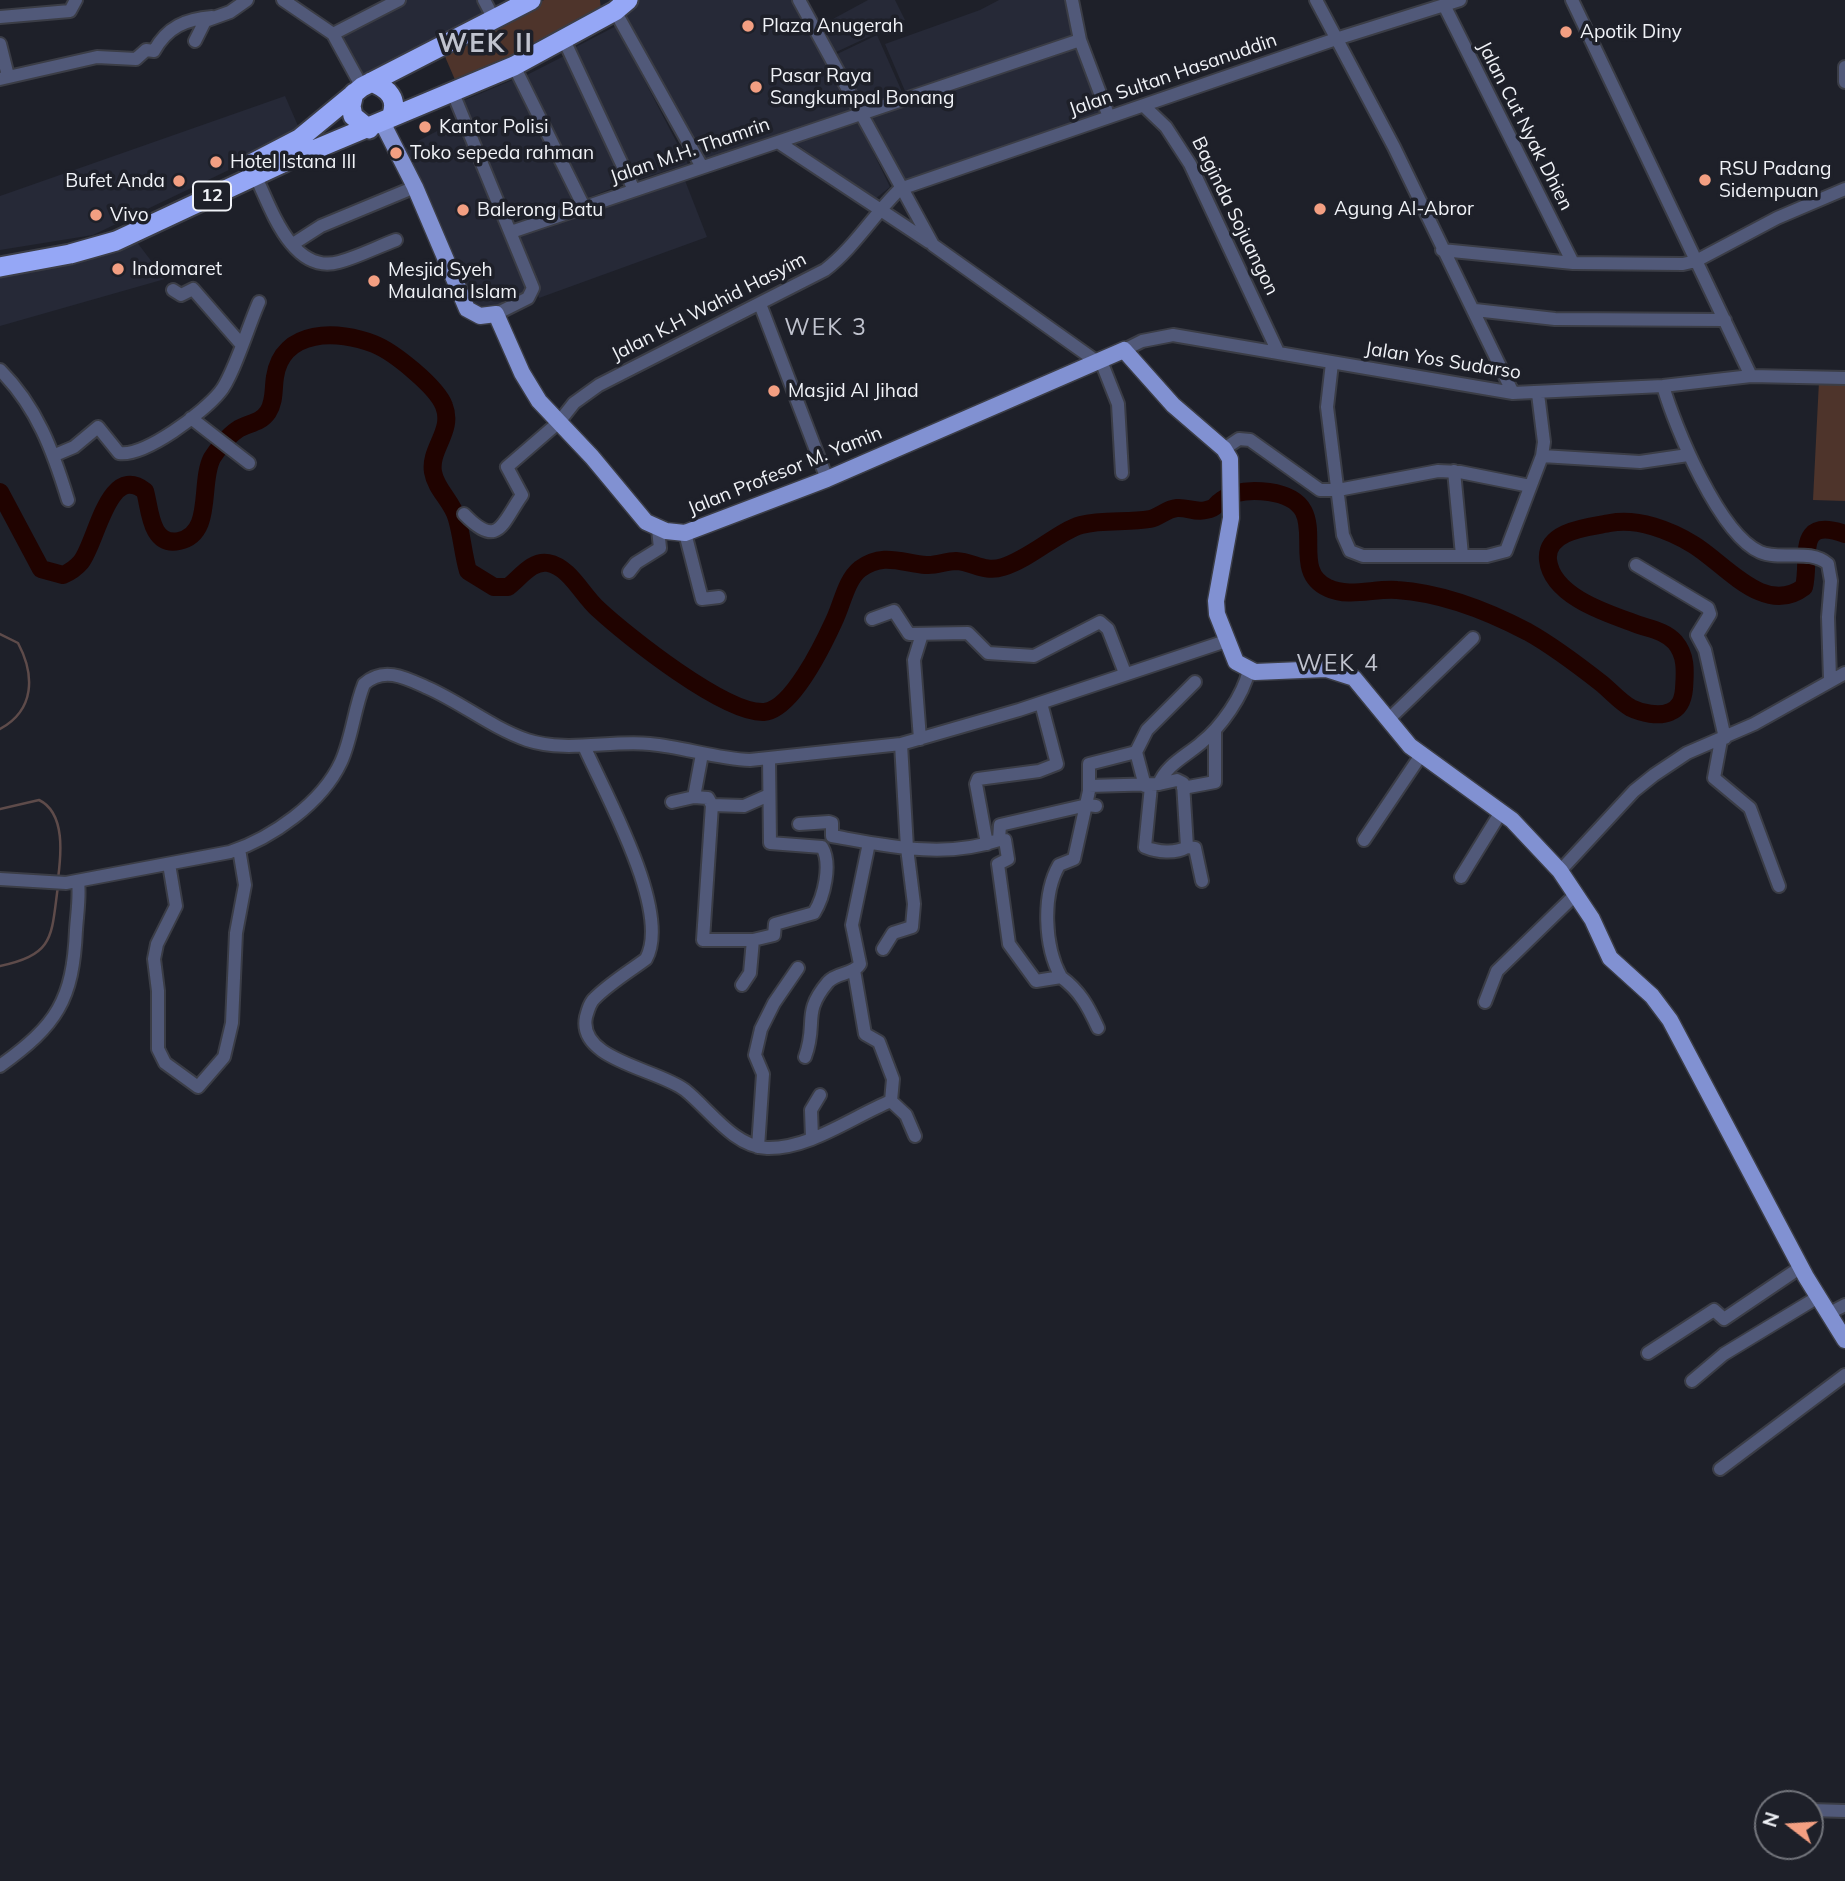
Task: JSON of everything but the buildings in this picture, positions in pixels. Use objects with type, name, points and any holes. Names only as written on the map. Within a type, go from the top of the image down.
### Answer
[{"type":"highway","name":"12","points":[[0,255],[92,237],[124,227],[299,139],[363,88],[531,0]]},
{"type":"highway","name":"12","points":[[0,267],[107,245],[255,175],[514,66],[621,6]]},
{"type":"highway","points":[[363,88],[385,88],[391,96],[394,106],[381,122],[361,126],[353,116],[351,106],[363,88]]},
{"type":"main road","points":[[381,122],[415,187],[467,309],[480,316],[496,314]]},
{"type":"main road","name":"Jalan Profesor M. Yamin","points":[[496,314],[528,385],[559,422],[592,457],[641,517],[658,528],[685,533],[827,479],[1124,350]]},
{"type":"main road","points":[[1124,350],[1173,405],[1228,456],[1231,518],[1216,601],[1226,641],[1236,662],[1249,670],[1304,669],[1343,673],[1363,686],[1388,720],[1421,755],[1518,826],[1560,871],[1592,919],[1609,958],[1652,996],[1670,1020],[1801,1267],[1845,1340]]},
{"type":"street","points":[[0,17],[70,11],[76,0]]},
{"type":"street","points":[[0,44],[4,78],[97,57],[136,59],[148,49],[154,51],[171,28],[190,19],[230,12],[247,0]]},
{"type":"street","points":[[283,0],[334,34],[363,88]]},
{"type":"street","points":[[334,34],[400,0]]},
{"type":"street","points":[[484,0],[494,19]]},
{"type":"street","points":[[799,0],[933,245]]},
{"type":"street","points":[[1072,0],[1080,40],[1109,117]]},
{"type":"street","points":[[1316,0],[1394,147],[1513,393]]},
{"type":"street","points":[[1572,0],[1751,376]]},
{"type":"street","name":"Jalan Sultan Hasanuddin","points":[[900,189],[1336,39],[1452,2]]},
{"type":"street","name":"Jalan Cut Nyak Dhien","points":[[1452,2],[1573,263]]},
{"type":"street","points":[[621,6],[702,167]]},
{"type":"street","points":[[195,41],[203,24],[212,17]]},
{"type":"street","points":[[564,40],[634,190]]},
{"type":"street","name":"Jalan M.H. Thamrin","points":[[511,232],[1080,40]]},
{"type":"street","points":[[514,66],[584,207]]},
{"type":"street","points":[[1845,67],[1845,82]]},
{"type":"street","points":[[453,93],[533,291],[528,298],[496,314]]},
{"type":"street","name":"Baginda Sojuangon","points":[[1144,106],[1167,127],[1190,164],[1278,352]]},
{"type":"street","points":[[778,142],[878,211],[933,245],[1103,366],[1117,400],[1122,473]]},
{"type":"street","points":[[255,175],[276,218],[307,260],[328,264],[396,240]]},
{"type":"street","points":[[293,244],[321,226],[415,187]]},
{"type":"street","points":[[1443,250],[1573,263],[1679,264],[1696,261],[1777,218],[1845,188]]},
{"type":"street","name":"Jalan K.H Wahid Hasyim","points":[[464,514],[485,532],[495,531],[508,522],[511,510],[522,495],[506,472],[507,467],[559,422],[586,393],[623,370],[803,283],[837,261],[900,189]]},
{"type":"street","points":[[173,290],[181,295],[192,289],[241,344]]},
{"type":"street","points":[[55,455],[74,447],[98,427],[119,453],[132,453],[191,418],[222,391],[259,302]]},
{"type":"street","points":[[760,304],[827,479]]},
{"type":"street","points":[[1475,310],[1555,319],[1725,320]]},
{"type":"street","name":"Jalan Yos Sudarso","points":[[1124,350],[1142,341],[1173,335],[1513,393],[1538,394],[1663,386],[1751,376],[1845,378]]},
{"type":"street","points":[[1332,363],[1326,400],[1343,535],[1352,553],[1363,556],[1496,555],[1506,551],[1542,456],[1544,442],[1538,394]]},
{"type":"street","points":[[0,370],[29,403],[55,455],[68,500]]},
{"type":"street","points":[[1663,386],[1675,427],[1688,455],[1741,536],[1761,553],[1816,558],[1826,562],[1831,573],[1828,617],[1830,679]]},
{"type":"street","points":[[191,418],[249,463]]},
{"type":"street","points":[[1228,456],[1239,439],[1250,440],[1315,487],[1338,490],[1413,474],[1454,471],[1530,486]]},
{"type":"street","points":[[1542,456],[1640,462],[1688,455]]},
{"type":"street","points":[[1454,471],[1462,555]]},
{"type":"street","points":[[629,572],[636,563],[660,548],[658,528]]},
{"type":"street","points":[[685,533],[702,599],[719,597]]},
{"type":"street","points":[[1636,565],[1708,608],[1709,615],[1697,635],[1705,650],[1723,739],[1714,778],[1750,808],[1779,886]]},
{"type":"street","points":[[872,619],[894,611],[907,633],[968,633],[988,653],[1034,656],[1100,622],[1108,629],[1125,673]]},
{"type":"street","points":[[920,739],[914,660],[922,634]]},
{"type":"street","points":[[1388,720],[1474,638]]},
{"type":"street","points":[[0,879],[72,882],[239,849],[290,820],[330,780],[342,761],[364,684],[373,676],[384,673],[400,676],[426,687],[526,739],[547,745],[648,743],[728,760],[901,744],[1041,703],[1226,641]]},
{"type":"street","points":[[1152,785],[1215,730],[1243,685],[1249,670]]},
{"type":"street","points":[[1560,871],[1634,791],[1654,775],[1687,753],[1723,739],[1845,673]]},
{"type":"street","points":[[1136,752],[1147,730],[1195,682]]},
{"type":"street","points":[[993,842],[976,784],[978,779],[1039,771],[1057,764],[1041,703]]},
{"type":"street","points":[[1183,788],[1215,782],[1215,730]]},
{"type":"street","points":[[883,949],[892,933],[912,927],[914,904],[907,848],[901,744]]},
{"type":"street","points":[[584,746],[640,870],[654,928],[651,950],[646,959],[593,999],[584,1026],[588,1039],[598,1049],[659,1075],[684,1089],[733,1133],[758,1147],[795,1145],[891,1101]]},
{"type":"street","points":[[1136,752],[1152,785],[1144,847],[1177,851],[1195,848],[1202,881]]},
{"type":"street","points":[[1098,1027],[1084,998],[1061,976],[1050,953],[1049,886],[1059,864],[1074,859],[1091,805],[1091,762],[1136,752]]},
{"type":"street","points":[[694,797],[702,754]]},
{"type":"street","points":[[1364,840],[1421,755]]},
{"type":"street","points":[[672,802],[694,797],[708,798],[712,805],[703,940],[753,940],[774,935],[775,923],[814,913],[823,892],[826,870],[822,847],[770,843],[769,758]]},
{"type":"street","points":[[1089,786],[1152,785],[1181,780],[1187,848]]},
{"type":"street","points":[[712,805],[744,806],[769,796]]},
{"type":"street","points":[[993,842],[998,826],[1091,805]]},
{"type":"street","points":[[1461,877],[1501,812]]},
{"type":"street","points":[[799,824],[829,822],[832,823],[832,836],[907,848],[955,850],[1005,840],[1008,859],[998,864],[1009,944],[1036,981],[1061,976]]},
{"type":"street","points":[[869,843],[852,925],[860,959],[855,970],[865,1034],[880,1043],[893,1079],[891,1101]]},
{"type":"street","points":[[169,864],[177,900],[154,959],[158,991],[158,1049],[165,1063],[198,1087],[224,1057],[232,1023],[236,933],[244,885],[239,849]]},
{"type":"street","points":[[0,1066],[37,1037],[65,999],[76,952],[72,882]]},
{"type":"street","points":[[1485,1002],[1497,971],[1576,894]]},
{"type":"street","points":[[742,985],[751,968],[753,940]]},
{"type":"street","points":[[758,1147],[763,1074],[755,1055],[761,1029],[774,1003],[798,968]]},
{"type":"street","points":[[805,1058],[813,1035],[810,1015],[813,1000],[834,976],[855,970]]},
{"type":"street","points":[[812,1138],[811,1110],[820,1095]]},
{"type":"street","points":[[891,1101],[906,1115],[915,1136]]},
{"type":"street","points":[[1647,1353],[1714,1310],[1724,1319],[1801,1267]]},
{"type":"street","points":[[1692,1381],[1724,1354],[1818,1297]]},
{"type":"street","points":[[1828,1314],[1845,1305]]},
{"type":"street","points":[[1720,1469],[1845,1375]]},
{"type":"street","points":[[1824,1811],[1845,1811]]},
{"type":"shaded area","points":[[394,0],[481,0],[487,14],[361,78],[336,28]]},
{"type":"shaded area","points":[[544,0],[600,0],[601,11],[459,89],[443,52]]},
{"type":"shaded area","points":[[639,0],[796,0],[859,112],[702,164],[619,13]]},
{"type":"shaded area","points":[[868,0],[895,0],[905,20],[834,53],[820,26]]},
{"type":"shaded area","points":[[999,0],[1064,0],[1075,38],[905,91],[885,44],[980,10]]},
{"type":"shaded area","points":[[616,26],[688,164],[634,181],[570,50]]},
{"type":"shaded area","points":[[877,35],[903,94],[863,107],[835,55]]},
{"type":"shaded area","points":[[1079,43],[1105,115],[906,184],[866,115]]},
{"type":"shaded area","points":[[566,55],[628,182],[582,200],[523,77]]},
{"type":"shaded area","points":[[515,79],[577,200],[511,221],[460,102]]},
{"type":"shaded area","points":[[285,96],[302,135],[93,235],[0,250],[0,196]]},
{"type":"shaded area","name":"Balerong Batu","points":[[456,121],[529,282],[528,293],[485,312],[475,308],[403,149]]},
{"type":"shaded area","points":[[859,123],[890,187],[875,199],[795,143]]},
{"type":"shaded area","points":[[684,178],[707,237],[539,298],[518,237]]},
{"type":"shaded area","points":[[133,237],[165,279],[0,326],[0,270]]},
{"type":"shaded area","points":[[1819,381],[1845,383],[1845,501],[1813,500]]},
{"type":"waterway","points":[[0,492],[41,569],[63,575],[81,562],[105,508],[122,487],[132,485],[145,491],[150,516],[157,532],[169,541],[179,541],[197,529],[212,458],[234,433],[261,419],[268,412],[280,361],[289,349],[300,341],[314,337],[329,335],[360,339],[382,348],[403,362],[433,389],[444,406],[446,424],[434,456],[433,472],[437,485],[455,513],[468,571],[494,587],[508,587],[526,570],[537,564],[548,563],[556,566],[612,621],[677,671],[726,701],[764,712],[775,708],[796,689],[829,632],[851,580],[868,564],[885,560],[930,565],[956,561],[996,569],[1023,558],[1081,525],[1150,519],[1177,508],[1202,511],[1212,508],[1233,494],[1257,491],[1290,498],[1302,508],[1307,521],[1310,566],[1315,579],[1328,588],[1345,592],[1414,592],[1481,610],[1547,643],[1631,708],[1650,714],[1661,714],[1676,708],[1683,697],[1685,677],[1679,647],[1665,634],[1593,607],[1569,592],[1559,583],[1548,560],[1549,550],[1554,542],[1570,532],[1591,526],[1621,522],[1643,524],[1685,540],[1746,584],[1775,596],[1789,595],[1804,587],[1811,535],[1829,530],[1845,534]]},
{"type":"waterway","points":[[0,634],[18,643],[24,655],[29,679],[26,702],[12,721],[0,729]]},
{"type":"waterway","points":[[0,809],[39,800],[48,806],[54,815],[60,836],[58,879]]},
{"type":"waterway","points":[[0,966],[31,956],[47,941],[54,918],[58,886]]},
{"type":"place","name":"Plaza Anugerah","points":[[748,26]]},
{"type":"place","name":"Apotik Diny","points":[[1566,32]]},
{"type":"place","name":"Pasar Raya Sangkumpal Bonang","points":[[756,87]]},
{"type":"place","name":"Kantor Polisi","points":[[425,127]]},
{"type":"place","name":"Toko sepeda rahman","points":[[396,153]]},
{"type":"place","name":"Hotel Istana III","points":[[216,162]]},
{"type":"place","name":"RSU Padang Sidempuan","points":[[1705,180]]},
{"type":"place","name":"Bufet Anda","points":[[179,181]]},
{"type":"place","name":"Agung Al-Abror","points":[[1320,209]]},
{"type":"place","name":"Balerong Batu","points":[[463,210]]},
{"type":"place","name":"Vivo","points":[[96,215]]},
{"type":"place","name":"Indomaret","points":[[118,269]]},
{"type":"place","name":"Mesjid Syeh Maulana Islam","points":[[374,281]]},
{"type":"place","name":"Masjid Al Jihad","points":[[774,391]]},
{"type":"district","name":"WEK II","points":[[486,44]]},
{"type":"district","name":"WEK 3","points":[[826,328]]},
{"type":"district","name":"WEK 4","points":[[1338,664]]}]
